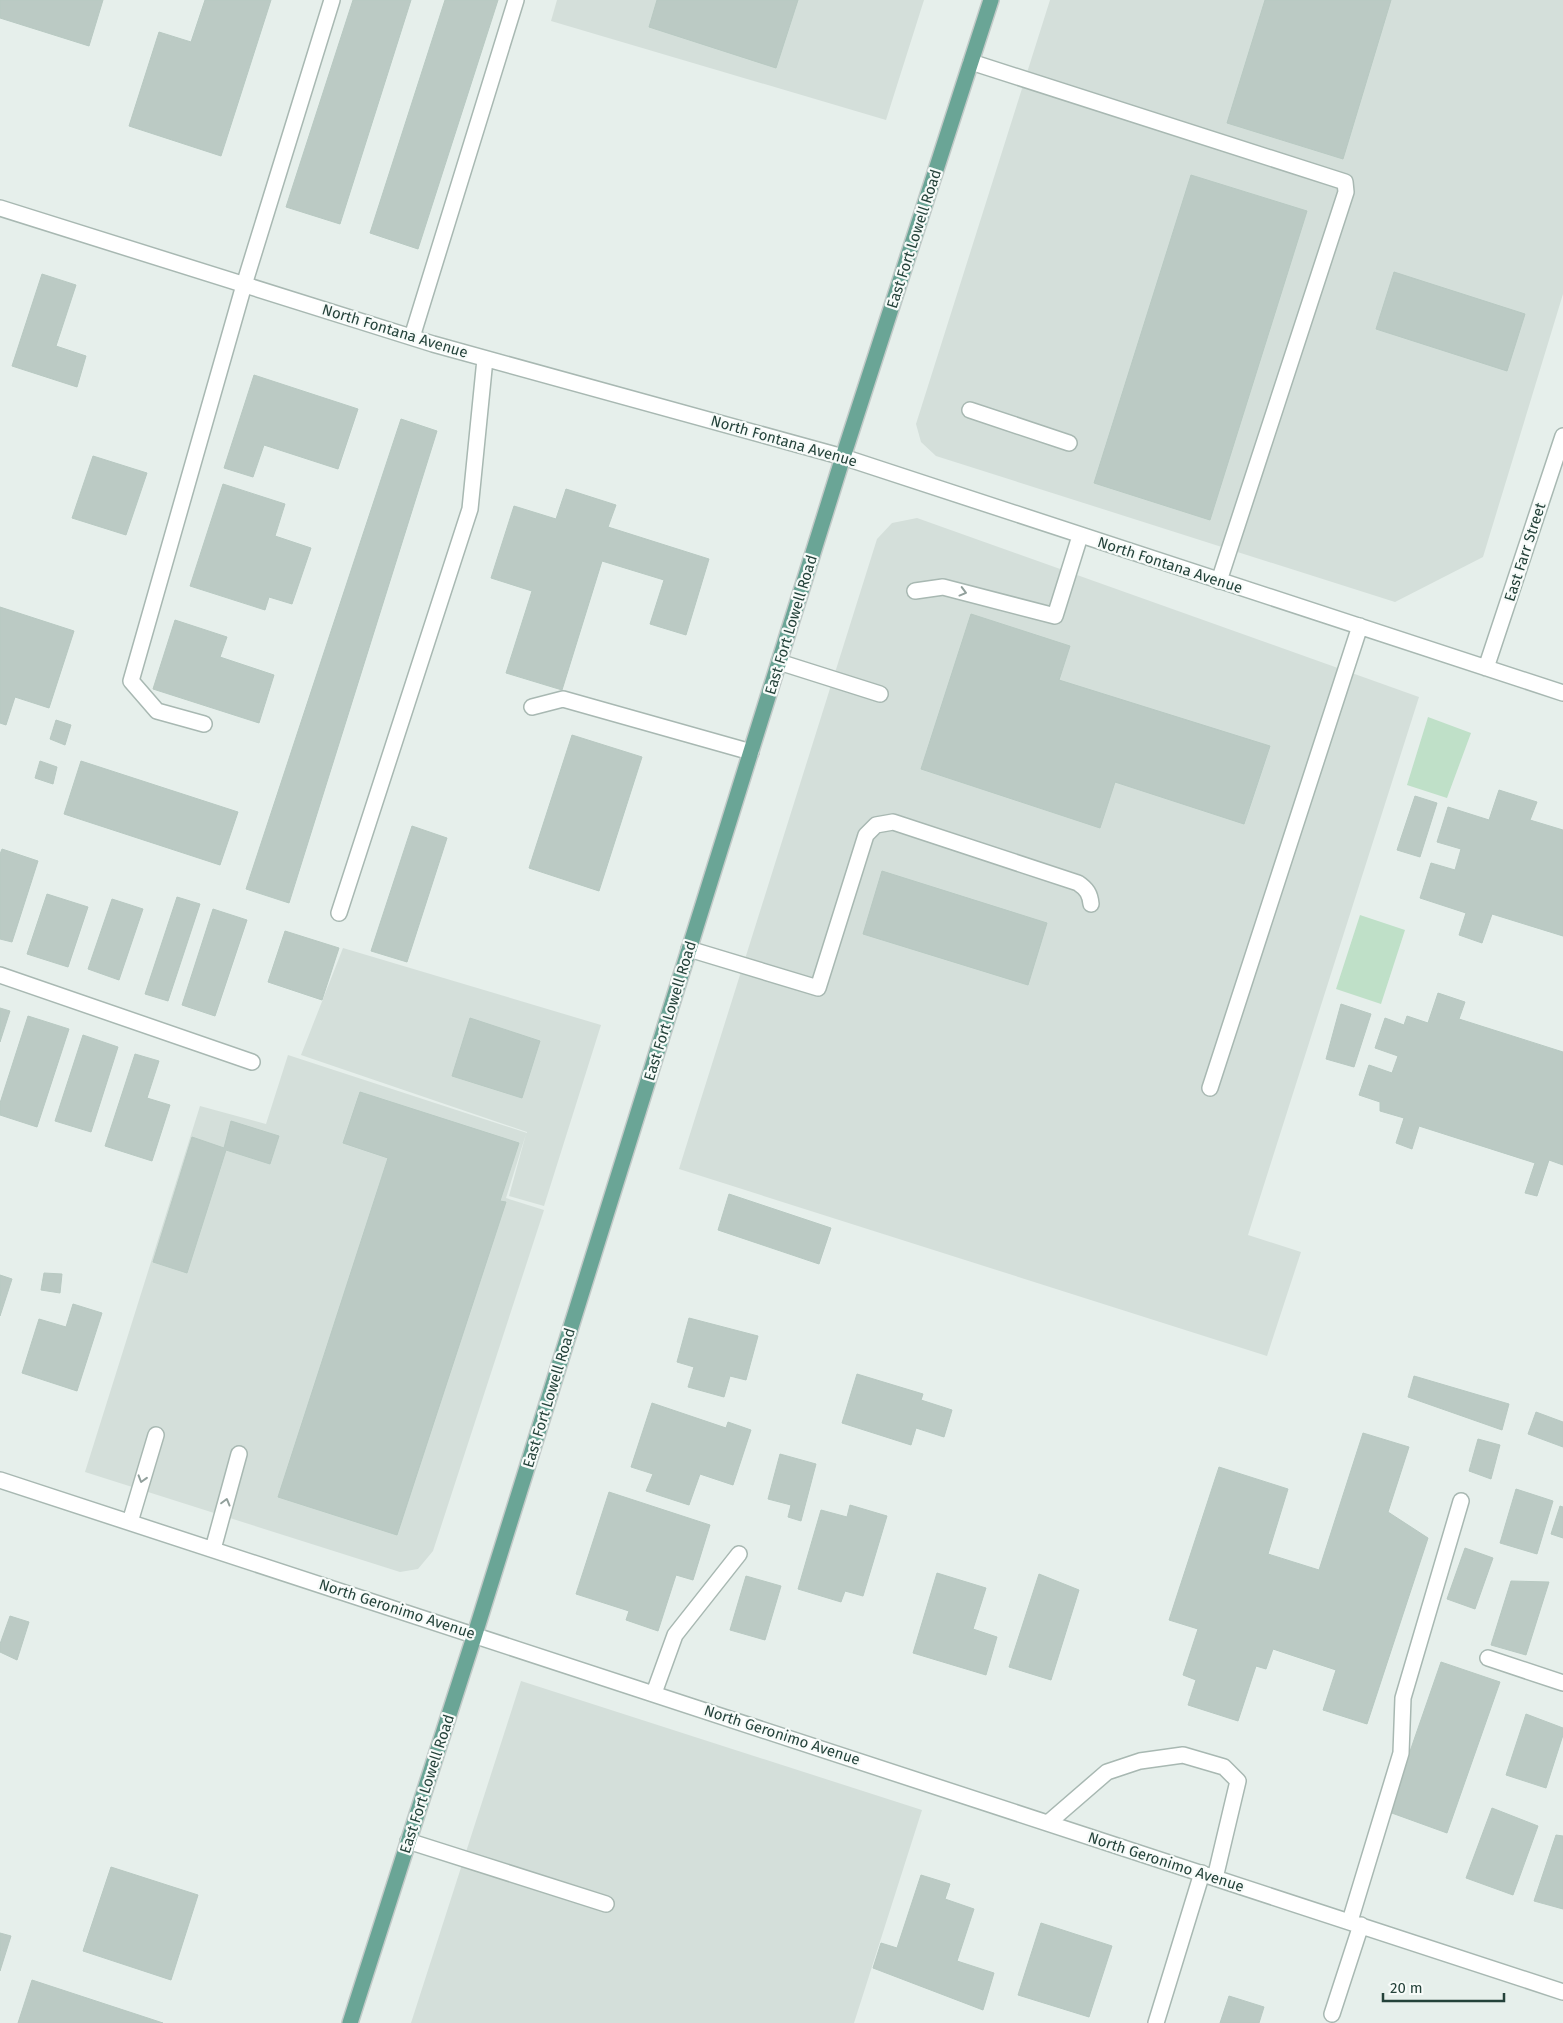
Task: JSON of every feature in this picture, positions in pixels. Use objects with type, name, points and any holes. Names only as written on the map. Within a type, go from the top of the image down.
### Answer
[{"type":"main road","name":"East Fort Lowell Road","points":[[350,2023],[475,1634],[843,457],[992,0]]},
{"type":"street","points":[[204,724],[157,711],[131,681],[244,284],[332,0]]},
{"type":"street","points":[[412,337],[516,0]]},
{"type":"street","points":[[971,62],[1345,182],[1346,192],[1219,581]]},
{"type":"street","name":"North Fontana Avenue","points":[[0,208],[485,359],[843,457],[1563,693]]},
{"type":"street","points":[[339,913],[470,510],[485,359]]},
{"type":"street","points":[[970,410],[1069,443]]},
{"type":"street","name":"East Farr Street","points":[[1486,668],[1563,436]]},
{"type":"street","points":[[915,590],[943,587],[1055,616],[1080,536]]},
{"type":"street","points":[[1210,1088],[1360,626]]},
{"type":"street","points":[[779,662],[880,694]]},
{"type":"street","points":[[532,707],[563,699],[751,752]]},
{"type":"street","points":[[689,950],[818,988],[866,835],[876,825],[893,822],[1078,883],[1085,887],[1090,895],[1091,904]]},
{"type":"street","points":[[0,975],[252,1062]]},
{"type":"street","points":[[130,1522],[156,1435]]},
{"type":"street","points":[[213,1549],[239,1454]]},
{"type":"street","name":"North Geronimo Avenue","points":[[0,1480],[475,1634],[1563,1992]]},
{"type":"street","points":[[1332,2014],[1401,1753],[1403,1698],[1460,1501]]},
{"type":"street","points":[[654,1693],[676,1635],[739,1554]]},
{"type":"street","points":[[1488,1658],[1563,1683]]},
{"type":"street","points":[[1048,1823],[1107,1772],[1140,1761],[1183,1755],[1224,1766],[1238,1781],[1208,1875],[1156,2023]]},
{"type":"street","points":[[408,1841],[606,1904]]},
{"type":"shaded area","points":[[557,0],[924,0],[886,120],[551,21]]},
{"type":"shaded area","points":[[1050,0],[1563,0],[1563,294],[1483,557],[1395,602],[936,456],[921,442],[916,424]]},
{"type":"shaded area","points":[[917,518],[1419,697],[1248,1235],[1301,1252],[1267,1356],[679,1169],[877,539],[892,523]]},
{"type":"shaded area","points":[[343,948],[601,1025],[544,1206],[509,1196],[526,1134],[506,1198],[544,1210],[433,1551],[418,1569],[400,1572],[85,1472],[200,1106],[266,1124],[288,1055],[527,1133],[301,1055]]},
{"type":"shaded area","points":[[521,1681],[922,1810],[854,2023],[411,2023]]},
{"type":"green space","points":[[1428,717],[1471,733],[1447,798],[1407,785]]},
{"type":"green space","points":[[1360,915],[1405,930],[1381,1004],[1336,989]]},
{"type":"building","points":[[0,0],[103,0],[89,46],[0,18]]},
{"type":"building","points":[[205,0],[271,0],[221,156],[129,126],[159,32],[191,42]]},
{"type":"building","points":[[353,0],[411,0],[340,224],[286,207]]},
{"type":"building","points":[[445,0],[498,0],[418,249],[370,233]]},
{"type":"building","points":[[657,0],[798,0],[776,68],[649,27]]},
{"type":"building","points":[[1265,0],[1391,0],[1343,159],[1227,123]]},
{"type":"building","points":[[1191,175],[1307,211],[1210,520],[1094,483]]},
{"type":"building","points":[[1394,272],[1525,314],[1507,371],[1376,329]]},
{"type":"building","points":[[42,274],[76,285],[56,346],[86,356],[77,387],[12,366]]},
{"type":"building","points":[[254,375],[358,409],[338,469],[264,445],[253,477],[224,468]]},
{"type":"building","points":[[401,419],[437,431],[289,903],[246,889]]},
{"type":"building","points":[[93,456],[147,473],[126,535],[72,518]]},
{"type":"building","points":[[223,484],[285,504],[275,536],[311,548],[292,604],[269,597],[265,610],[190,586]]},
{"type":"building","points":[[566,489],[616,505],[608,527],[709,559],[686,635],[650,624],[664,580],[602,561],[562,690],[506,673],[532,591],[491,578],[514,506],[556,519]]},
{"type":"building","points":[[0,607],[74,631],[49,708],[15,697],[6,725],[0,723]]},
{"type":"building","points":[[971,614],[1070,646],[1059,680],[1270,746],[1244,824],[1115,782],[1100,828],[921,769]]},
{"type":"building","points":[[175,620],[227,637],[220,657],[274,675],[259,723],[153,689]]},
{"type":"building","points":[[56,720],[71,725],[65,745],[50,739]]},
{"type":"building","points":[[572,735],[642,757],[599,891],[529,868]]},
{"type":"building","points":[[40,761],[57,767],[53,784],[35,778]]},
{"type":"building","points":[[81,761],[238,812],[220,865],[64,814]]},
{"type":"building","points":[[1499,790],[1537,802],[1530,820],[1563,830],[1563,936],[1492,914],[1482,943],[1459,935],[1466,913],[1420,898],[1431,863],[1455,870],[1461,849],[1437,842],[1448,807],[1489,820]]},
{"type":"building","points":[[1415,796],[1437,803],[1420,857],[1397,850]]},
{"type":"building","points":[[412,826],[447,838],[407,962],[371,951]]},
{"type":"building","points":[[2,849],[38,861],[12,942],[0,939],[0,854]]},
{"type":"building","points":[[882,871],[1047,923],[1028,985],[863,934]]},
{"type":"building","points":[[47,894],[88,907],[68,967],[27,954]]},
{"type":"building","points":[[177,897],[200,904],[168,1001],[145,994]]},
{"type":"building","points":[[112,899],[143,909],[119,980],[88,969]]},
{"type":"building","points":[[213,909],[247,920],[215,1016],[182,1005]]},
{"type":"building","points":[[285,931],[339,948],[322,1000],[268,982]]},
{"type":"building","points":[[1438,993],[1465,1002],[1459,1019],[1563,1052],[1563,1165],[1549,1160],[1537,1196],[1525,1193],[1535,1163],[1419,1126],[1412,1149],[1396,1143],[1404,1118],[1380,1111],[1380,1102],[1359,1095],[1369,1065],[1392,1073],[1398,1056],[1375,1048],[1385,1018],[1404,1025],[1407,1016],[1428,1023]]},
{"type":"building","points":[[1341,1004],[1371,1014],[1354,1067],[1326,1059]]},
{"type":"building","points":[[0,1008],[10,1011],[0,1042]]},
{"type":"building","points":[[28,1016],[69,1029],[37,1127],[0,1115],[0,1103]]},
{"type":"building","points":[[470,1018],[540,1041],[522,1098],[452,1076]]},
{"type":"building","points":[[83,1035],[118,1047],[91,1132],[55,1121]]},
{"type":"building","points":[[135,1054],[159,1061],[147,1098],[170,1105],[152,1161],[105,1146]]},
{"type":"building","points":[[360,1092],[519,1143],[500,1201],[506,1202],[397,1535],[278,1497],[388,1158],[343,1143]]},
{"type":"building","points":[[231,1121],[279,1136],[270,1164],[226,1150],[187,1273],[153,1262],[192,1137],[224,1148]]},
{"type":"building","points":[[729,1194],[831,1228],[819,1264],[718,1230]]},
{"type":"building","points":[[44,1273],[62,1274],[60,1293],[41,1290]]},
{"type":"building","points":[[0,1275],[12,1279],[0,1316]]},
{"type":"building","points":[[73,1304],[102,1313],[77,1391],[22,1373],[39,1319],[66,1327]]},
{"type":"building","points":[[689,1318],[758,1336],[746,1380],[730,1376],[724,1397],[688,1387],[694,1367],[677,1362]]},
{"type":"building","points":[[857,1374],[923,1394],[921,1400],[952,1410],[944,1437],[916,1428],[911,1445],[842,1423]]},
{"type":"building","points":[[1414,1376],[1509,1404],[1502,1430],[1408,1397]]},
{"type":"building","points":[[652,1403],[726,1428],[728,1422],[751,1430],[733,1485],[700,1474],[689,1505],[646,1491],[653,1474],[631,1467]]},
{"type":"building","points":[[1536,1412],[1563,1422],[1563,1447],[1528,1434]]},
{"type":"building","points":[[1363,1433],[1409,1447],[1388,1512],[1428,1538],[1367,1724],[1323,1710],[1336,1670],[1273,1649],[1266,1669],[1256,1666],[1238,1721],[1188,1705],[1196,1680],[1183,1675],[1198,1629],[1169,1620],[1219,1467],[1288,1489],[1268,1554],[1319,1570]]},
{"type":"building","points":[[1478,1439],[1500,1445],[1491,1479],[1469,1471]]},
{"type":"building","points":[[780,1454],[816,1464],[801,1521],[788,1517],[791,1505],[768,1499]]},
{"type":"building","points":[[1516,1489],[1553,1501],[1537,1554],[1500,1543]]},
{"type":"building","points":[[609,1492],[710,1525],[693,1580],[676,1575],[658,1631],[626,1620],[629,1611],[576,1594]]},
{"type":"building","points":[[850,1505],[887,1516],[863,1596],[845,1591],[841,1602],[798,1589],[821,1510],[847,1517]]},
{"type":"building","points":[[1560,1506],[1563,1507],[1563,1538],[1551,1534]]},
{"type":"building","points":[[1465,1548],[1493,1558],[1475,1609],[1447,1599]]},
{"type":"building","points":[[937,1573],[986,1588],[973,1629],[997,1637],[986,1675],[913,1653]]},
{"type":"building","points":[[1039,1574],[1079,1590],[1051,1680],[1009,1667]]},
{"type":"building","points":[[746,1576],[781,1586],[765,1640],[730,1630]]},
{"type":"building","points":[[1511,1581],[1549,1582],[1526,1655],[1491,1645]]},
{"type":"building","points":[[10,1616],[29,1622],[17,1660],[0,1652],[0,1644]]},
{"type":"building","points":[[1441,1662],[1500,1682],[1447,1833],[1389,1812]]},
{"type":"building","points":[[1526,1714],[1563,1728],[1563,1735],[1546,1788],[1506,1775]]},
{"type":"building","points":[[1492,1808],[1538,1826],[1513,1895],[1466,1878]]},
{"type":"building","points":[[1556,1835],[1563,1836],[1563,1909],[1534,1901]]},
{"type":"building","points":[[111,1867],[198,1895],[171,1980],[83,1951]]},
{"type":"building","points":[[921,1875],[950,1884],[945,1899],[974,1909],[957,1961],[994,1973],[983,2010],[873,1968],[881,1943],[897,1948]]},
{"type":"building","points":[[1041,1923],[1112,1946],[1089,2017],[1018,1995]]},
{"type":"building","points":[[0,1933],[11,1936],[0,1971]]},
{"type":"building","points":[[32,1980],[163,2023],[18,2023]]},
{"type":"building","points":[[1229,1996],[1264,2007],[1259,2023],[1220,2023]]}]
